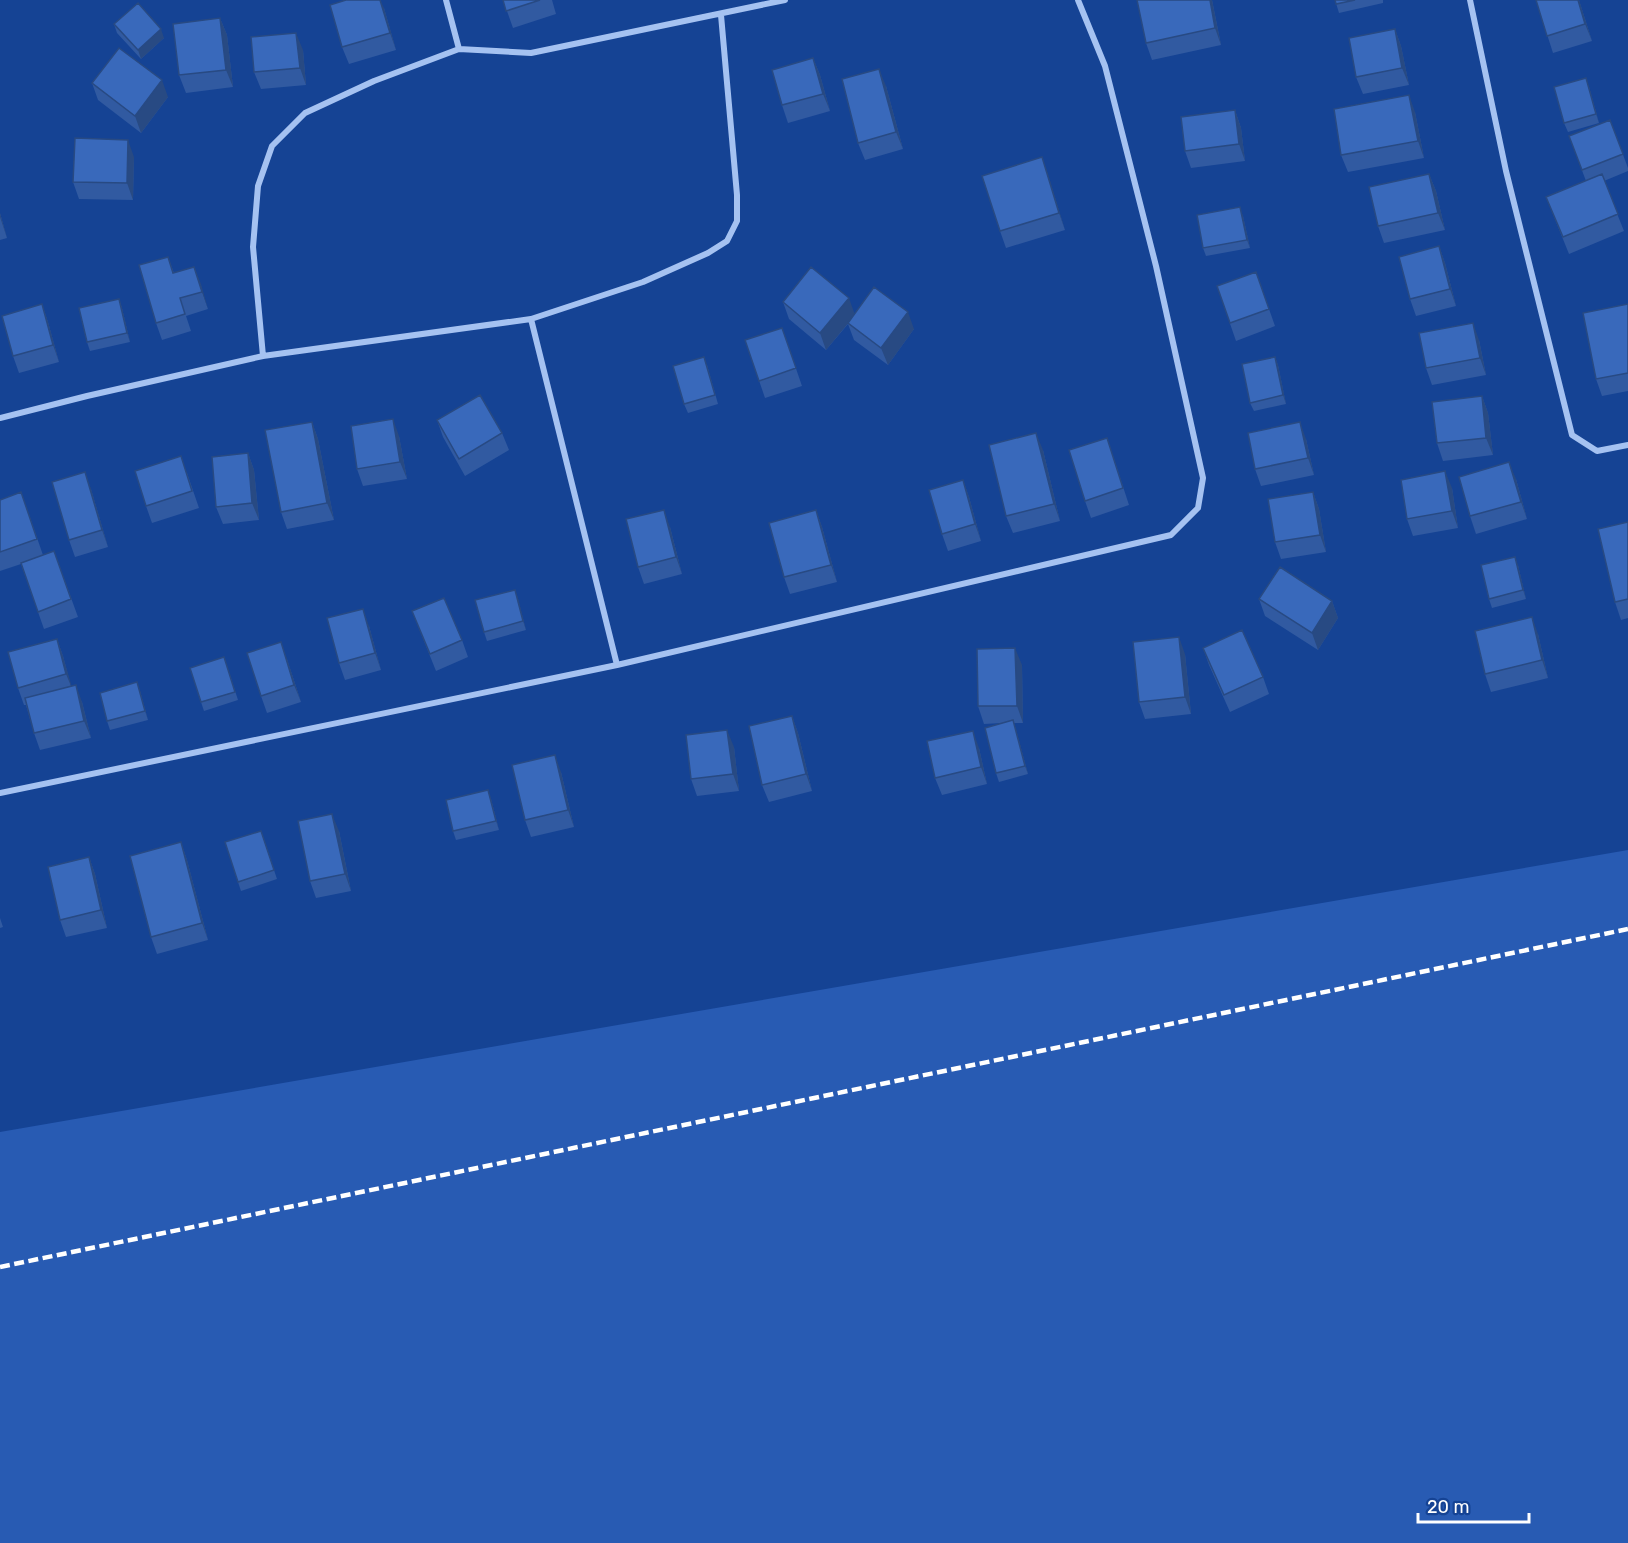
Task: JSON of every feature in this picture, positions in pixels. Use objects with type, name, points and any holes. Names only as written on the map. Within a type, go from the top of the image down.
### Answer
[{"type":"street","points":[[446,0],[459,49]]},
{"type":"street","points":[[263,356],[253,247],[258,186],[272,146],[305,113],[374,81],[459,49],[531,53],[785,0]]},
{"type":"street","points":[[0,793],[617,665],[1171,535],[1198,508],[1203,478],[1156,266],[1105,66],[1078,0]]},
{"type":"street","points":[[1470,0],[1506,171],[1572,435],[1597,451],[1628,446]]},
{"type":"street","points":[[0,418],[263,356],[531,319],[643,282],[708,253],[727,242],[737,221],[737,195],[721,15]]},
{"type":"street","points":[[531,319],[617,665]]},
{"type":"shaded area","points":[[1628,850],[1628,1543],[0,1543],[0,1132]]},
{"type":"building","points":[[346,0],[380,0],[390,33],[342,47],[330,5]]},
{"type":"building","points":[[503,0],[540,0],[506,11]]},
{"type":"building","points":[[1137,0],[1210,0],[1215,28],[1146,43]]},
{"type":"building","points":[[1335,0],[1355,0],[1336,4]]},
{"type":"building","points":[[1536,0],[1578,0],[1585,24],[1547,36]]},
{"type":"building","points":[[138,3],[161,29],[138,50],[114,24]]},
{"type":"building","points":[[220,18],[226,70],[179,75],[173,24]]},
{"type":"building","points":[[1395,29],[1402,68],[1356,77],[1349,38]]},
{"type":"building","points":[[296,33],[300,68],[254,72],[251,37]]},
{"type":"building","points":[[119,48],[162,80],[135,116],[92,83]]},
{"type":"building","points":[[813,58],[823,94],[782,105],[772,70]]},
{"type":"building","points":[[879,69],[896,132],[858,143],[842,79]]},
{"type":"building","points":[[1586,78],[1596,114],[1564,123],[1554,87]]},
{"type":"building","points":[[1409,95],[1418,141],[1341,155],[1334,109]]},
{"type":"building","points":[[1235,110],[1239,144],[1185,151],[1181,117]]},
{"type":"building","points":[[1610,120],[1623,154],[1582,170],[1569,136]]},
{"type":"building","points":[[75,138],[128,140],[127,183],[73,182]]},
{"type":"building","points":[[1042,157],[1059,213],[1000,231],[982,176]]},
{"type":"building","points":[[1429,174],[1438,213],[1378,226],[1369,187]]},
{"type":"building","points":[[1602,174],[1618,214],[1563,237],[1546,197]]},
{"type":"building","points":[[1240,207],[1247,240],[1203,248],[1197,215]]},
{"type":"building","points":[[1439,246],[1450,289],[1410,299],[1399,257]]},
{"type":"building","points":[[168,257],[173,273],[194,267],[202,292],[180,298],[185,314],[156,323],[139,265]]},
{"type":"building","points":[[811,267],[849,298],[820,333],[783,302]]},
{"type":"building","points":[[1256,272],[1269,309],[1230,323],[1217,286]]},
{"type":"building","points":[[874,287],[908,312],[881,348],[848,323]]},
{"type":"building","points":[[119,299],[127,333],[87,342],[79,308]]},
{"type":"building","points":[[42,304],[53,345],[13,356],[2,316]]},
{"type":"building","points":[[1628,304],[1628,373],[1596,379],[1583,313]]},
{"type":"building","points":[[1473,323],[1480,358],[1426,368],[1419,333]]},
{"type":"building","points":[[782,328],[796,368],[759,381],[745,340]]},
{"type":"building","points":[[704,357],[715,395],[684,404],[673,366]]},
{"type":"building","points":[[1275,357],[1283,395],[1250,403],[1242,364]]},
{"type":"building","points":[[480,395],[502,433],[459,459],[437,420]]},
{"type":"building","points":[[1482,396],[1486,438],[1437,443],[1432,402]]},
{"type":"building","points":[[393,419],[400,462],[357,469],[351,426]]},
{"type":"building","points":[[312,422],[327,503],[281,512],[265,430]]},
{"type":"building","points":[[1300,422],[1308,458],[1255,469],[1248,433]]},
{"type":"building","points":[[1036,433],[1054,504],[1006,516],[989,445]]},
{"type":"building","points":[[1107,438],[1123,488],[1085,501],[1069,450]]},
{"type":"building","points":[[248,453],[252,503],[216,507],[212,457]]},
{"type":"building","points":[[181,456],[192,491],[146,506],[135,471]]},
{"type":"building","points":[[1509,462],[1521,502],[1470,516],[1459,477]]},
{"type":"building","points":[[1445,471],[1452,511],[1407,519],[1401,480]]},
{"type":"building","points":[[85,472],[102,530],[69,540],[52,482]]},
{"type":"building","points":[[963,480],[975,524],[942,534],[929,490]]},
{"type":"building","points":[[21,492],[37,539],[0,552],[0,500]]},
{"type":"building","points":[[1313,492],[1320,535],[1275,542],[1268,499]]},
{"type":"building","points":[[664,510],[676,557],[638,567],[626,519]]},
{"type":"building","points":[[816,510],[831,565],[784,577],[769,523]]},
{"type":"building","points":[[1628,522],[1628,599],[1615,602],[1598,529]]},
{"type":"building","points":[[54,551],[71,599],[38,612],[21,563]]},
{"type":"building","points":[[1515,557],[1523,590],[1489,599],[1481,565]]},
{"type":"building","points":[[1280,567],[1332,601],[1312,633],[1259,599]]},
{"type":"building","points":[[515,590],[523,621],[484,632],[475,600]]},
{"type":"building","points":[[444,598],[462,640],[430,654],[412,611]]},
{"type":"building","points":[[363,609],[375,653],[339,663],[327,618]]},
{"type":"building","points":[[1532,617],[1542,660],[1485,674],[1475,631]]},
{"type":"building","points":[[1242,630],[1263,677],[1224,695],[1203,648]]},
{"type":"building","points":[[1179,637],[1185,697],[1139,702],[1133,642]]},
{"type":"building","points":[[57,639],[66,674],[18,688],[8,652]]},
{"type":"building","points":[[281,642],[294,685],[261,696],[247,653]]},
{"type":"building","points":[[1015,648],[1017,706],[978,706],[977,649]]},
{"type":"building","points":[[224,657],[235,692],[201,702],[190,668]]},
{"type":"building","points":[[137,682],[145,711],[107,721],[100,693]]},
{"type":"building","points":[[76,685],[84,721],[34,733],[25,698]]},
{"type":"building","points":[[792,716],[806,774],[762,785],[749,726]]},
{"type":"building","points":[[1013,720],[1025,766],[996,773],[985,728]]},
{"type":"building","points":[[727,730],[733,774],[691,779],[686,735]]},
{"type":"building","points":[[973,731],[981,767],[935,778],[927,741]]},
{"type":"building","points":[[555,755],[568,810],[525,820],[512,765]]},
{"type":"building","points":[[488,790],[496,821],[453,831],[446,800]]},
{"type":"building","points":[[332,814],[345,874],[310,881],[298,821]]},
{"type":"building","points":[[261,831],[274,870],[238,882],[225,842]]},
{"type":"building","points":[[181,842],[202,923],[151,937],[130,856]]},
{"type":"building","points":[[89,857],[101,910],[60,920],[48,867]]},
{"type":"railway","points":[[0,1267],[1628,929]]}]
